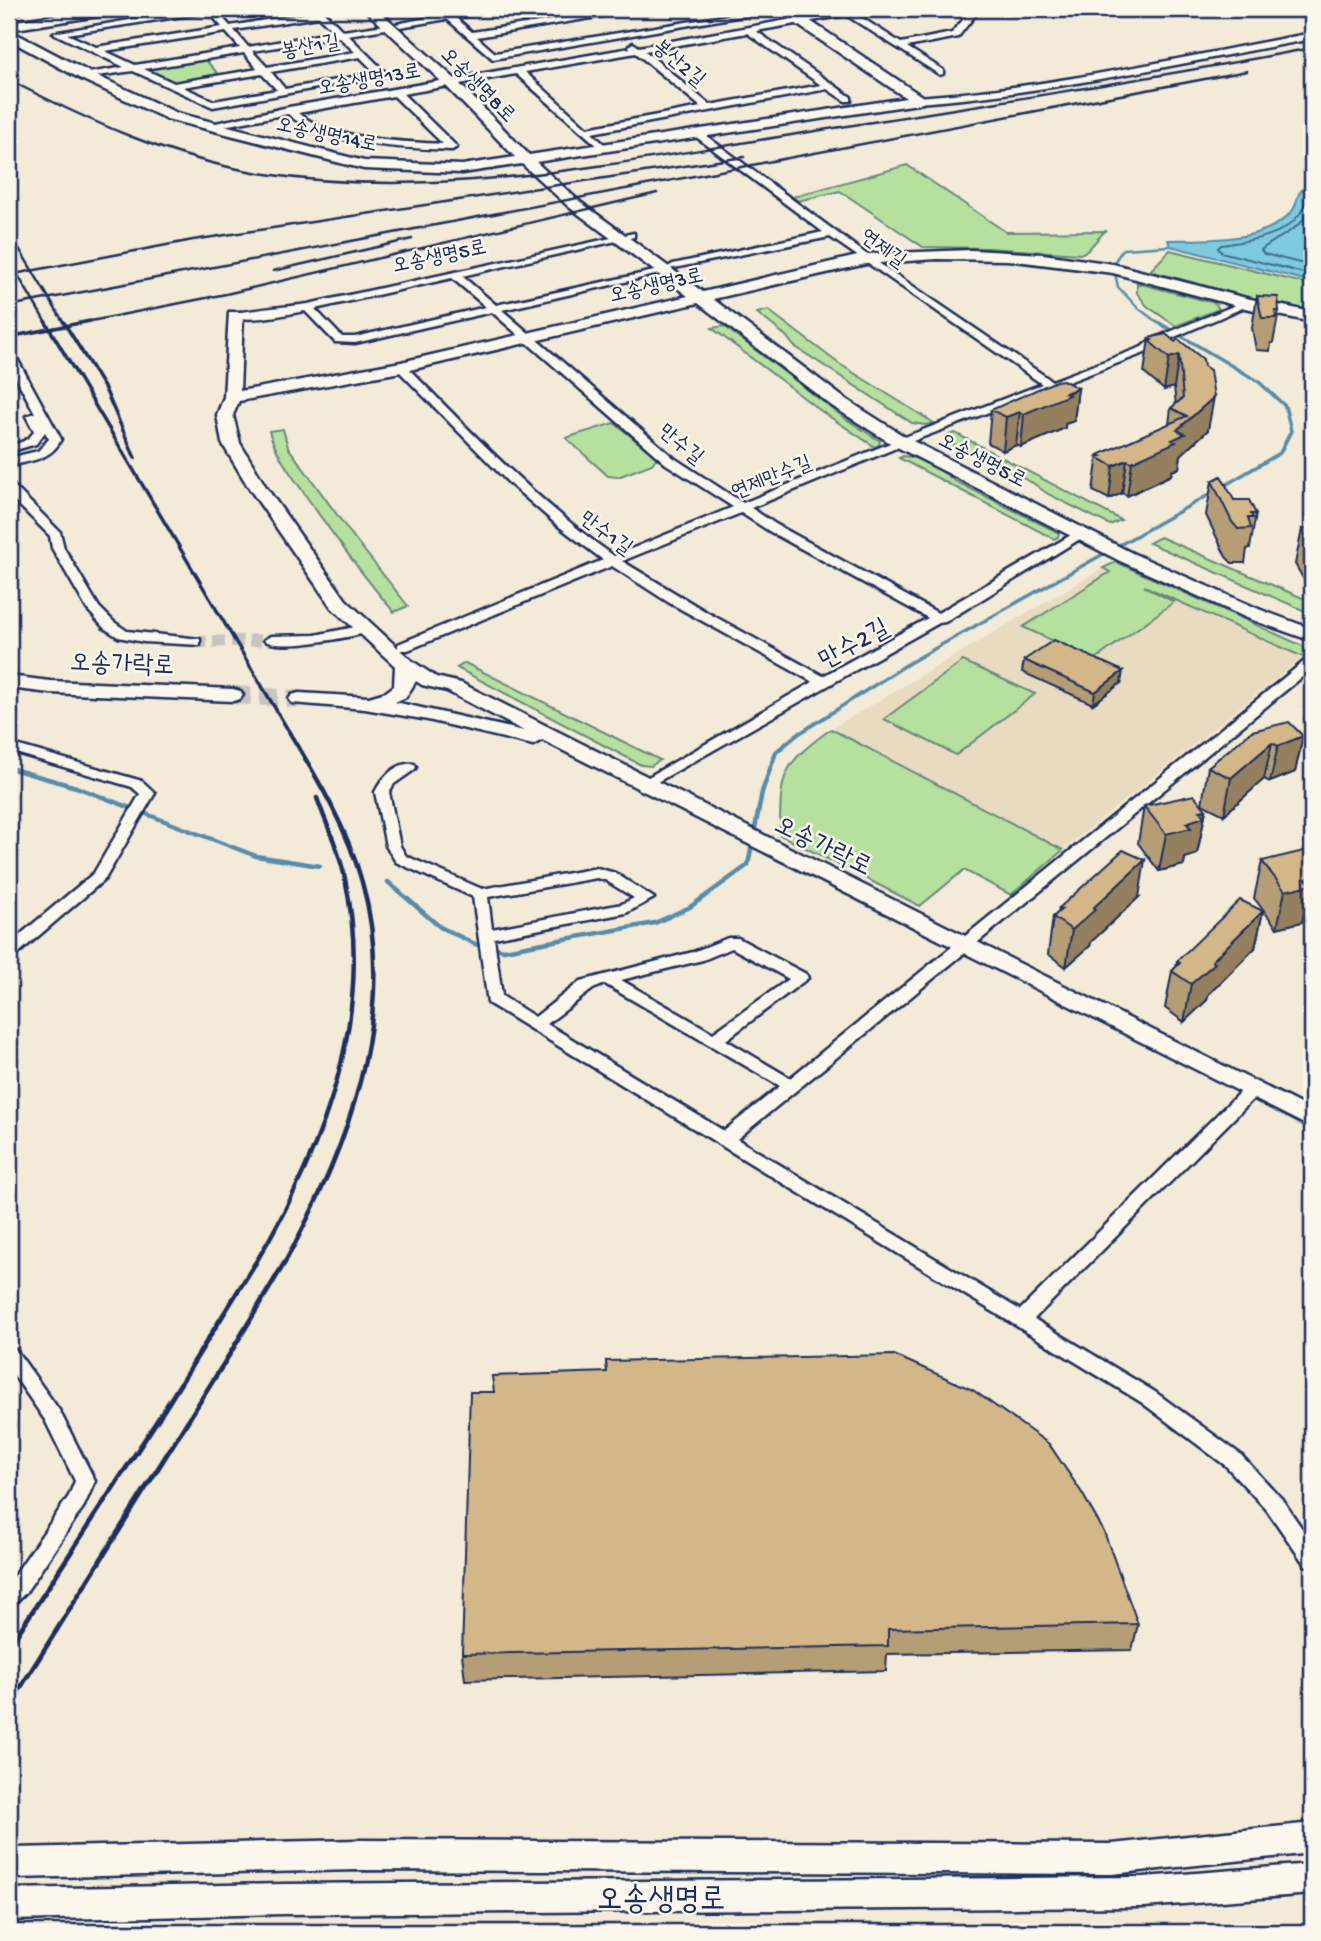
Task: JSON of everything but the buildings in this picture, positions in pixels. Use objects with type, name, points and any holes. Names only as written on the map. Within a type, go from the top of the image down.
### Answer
[{"type":"street","points":[[9,26],[117,9]]},
{"type":"street","name":"봉산1길","points":[[283,92],[246,49],[228,29],[210,9],[57,33],[94,50],[228,29],[319,11]]},
{"type":"street","name":"오송생명8로","points":[[370,9],[394,25],[455,80],[596,222],[626,237]]},
{"type":"street","name":"오송생명8로","points":[[383,9],[394,25]]},
{"type":"street","points":[[445,12],[494,9]]},
{"type":"street","name":"봉산2길","points":[[588,9],[708,108]]},
{"type":"street","name":"봉산2길","points":[[472,35],[609,26],[641,9]]},
{"type":"street","name":"오송생명13로","points":[[207,126],[748,30],[790,13],[868,9]]},
{"type":"street","points":[[898,46],[955,35],[976,9]]},
{"type":"street","points":[[319,11],[362,54]]},
{"type":"street","points":[[445,12],[494,56],[609,26],[757,11]]},
{"type":"street","name":"봉산1길","points":[[86,76],[394,25],[445,12]]},
{"type":"street","points":[[847,12],[940,72]]},
{"type":"street","points":[[790,13],[918,100],[975,96],[1034,87],[1312,36]]},
{"type":"street","points":[[748,30],[848,99]]},
{"type":"street","name":"오송생명14로","points":[[9,35],[86,76],[172,116],[364,165],[462,169],[918,100]]},
{"type":"street","points":[[94,50],[173,86]]},
{"type":"street","name":"봉산1길","points":[[362,54],[383,75],[213,104],[173,86],[362,54]]},
{"type":"street","points":[[518,71],[600,145]]},
{"type":"street","name":"봉산2길","points":[[586,131],[828,86]]},
{"type":"street","points":[[395,91],[462,156]]},
{"type":"street","points":[[289,110],[305,124],[332,132],[388,144],[428,148],[452,147]]},
{"type":"street","name":"연제길","points":[[698,134],[866,259],[1051,385]]},
{"type":"street","points":[[307,307],[339,340],[355,340],[833,233]]},
{"type":"street","name":"오송생명5로","points":[[232,397],[236,315],[265,314],[307,307],[626,237],[838,402],[1082,534],[1105,540]]},
{"type":"street","name":"오송생명3로","points":[[232,397],[401,367],[866,259],[956,255],[1047,259],[1147,276],[1247,304]]},
{"type":"street","name":"만수길","points":[[455,275],[670,461],[741,509],[940,619]]},
{"type":"street","points":[[1247,304],[1269,306],[1312,317]]},
{"type":"street","points":[[1247,304],[1259,311],[1312,325]]},
{"type":"street","name":"연제만수길","points":[[404,655],[612,560],[907,440],[1146,349],[1154,342],[1247,304]]},
{"type":"street","points":[[9,355],[55,439],[53,447],[46,452],[9,462]]},
{"type":"street","name":"만수1길","points":[[401,367],[546,509],[612,560],[643,581],[825,683]]},
{"type":"street","points":[[9,374],[40,431],[33,442],[9,449]]},
{"type":"street","points":[[232,397],[225,415],[232,443],[258,488],[339,604],[365,629],[404,655],[407,672],[403,689],[393,698],[365,704]]},
{"type":"street","points":[[232,397],[240,414],[248,446],[343,589],[429,681],[454,687]]},
{"type":"street","name":"오송생명5로","points":[[907,440],[1254,614],[1312,635]]},
{"type":"street","points":[[9,488],[56,535],[58,548],[94,609],[109,625],[123,634],[195,642]]},
{"type":"street","name":"만수2길","points":[[643,786],[700,751],[940,619],[1082,534]]},
{"type":"street","name":"오송생명5로","points":[[1131,554],[1312,625]]},
{"type":"street","points":[[271,640],[315,639],[365,629]]},
{"type":"street","points":[[727,1138],[1312,662]]},
{"type":"street","name":"오송가락로","points":[[9,682],[50,687],[233,695]]},
{"type":"street","points":[[299,699],[403,704],[431,698],[454,687]]},
{"type":"street","name":"오송가락로","points":[[454,687],[643,786],[964,943],[1312,1120]]},
{"type":"street","points":[[365,704],[501,731],[579,752]]},
{"type":"street","points":[[9,747],[137,784],[148,793],[100,876],[9,952]]},
{"type":"street","points":[[409,767],[388,782],[382,792],[393,846],[401,859],[480,894],[597,873],[610,876],[646,898],[626,908],[485,937]]},
{"type":"street","points":[[480,894],[494,999],[727,1138],[1148,1397],[1233,1460],[1274,1504],[1312,1559]]},
{"type":"street","points":[[536,1024],[587,985],[697,956],[733,942],[800,978],[715,1040]]},
{"type":"street","points":[[606,978],[790,1085]]},
{"type":"street","points":[[1021,1321],[1252,1090]]},
{"type":"street","points":[[9,1355],[24,1373],[71,1451],[85,1481],[77,1500],[19,1586],[9,1596]]},
{"type":"street","name":"오송생명로","points":[[15,1863],[358,1855],[1112,1859],[1312,1838]]},
{"type":"street","name":"오송생명로","points":[[9,1905],[284,1899],[1144,1892],[1312,1879]]},
{"type":"shaded area","points":[[1103,568],[1303,657],[1063,850],[831,729]]},
{"type":"green space","points":[[205,59],[220,76],[176,83],[144,71],[149,68]]},
{"type":"green space","points":[[907,165],[1006,232],[1105,231],[1087,251],[1080,254],[923,247],[840,191],[798,201],[793,197]]},
{"type":"green space","points":[[1170,250],[1312,285],[1312,314],[1150,271]]},
{"type":"green space","points":[[1137,283],[1215,303],[1219,309],[1176,326],[1147,306],[1137,293]]},
{"type":"green space","points":[[768,310],[838,363],[934,423],[912,423],[794,346],[786,336],[757,313]]},
{"type":"green space","points":[[724,326],[843,417],[880,441],[879,445],[875,447],[821,411],[712,328]]},
{"type":"green space","points":[[614,423],[657,457],[652,464],[618,477],[608,476],[566,438]]},
{"type":"green space","points":[[283,429],[288,447],[348,530],[408,606],[394,612],[359,570],[317,511],[285,465],[272,440],[269,431]]},
{"type":"green space","points":[[955,433],[1121,520],[1110,525],[947,441],[946,436]]},
{"type":"green space","points":[[903,456],[930,464],[953,480],[1059,533],[1058,537],[1054,539],[899,458]]},
{"type":"green space","points":[[1160,537],[1312,602],[1312,614],[1149,543]]},
{"type":"green space","points":[[1116,562],[1305,647],[1308,653],[1303,657],[1144,586],[1174,602],[1094,660],[1023,627],[1110,572],[1103,568]]},
{"type":"green space","points":[[963,661],[1035,694],[956,755],[884,719]]},
{"type":"green space","points":[[465,663],[660,760],[651,766],[641,765],[457,668]]},
{"type":"green space","points":[[831,729],[1063,850],[1011,895],[964,870],[920,906],[780,835],[781,798],[787,773],[802,752]]},
{"type":"water","points":[[1312,181],[1312,282],[1170,246],[1168,240],[1234,238],[1267,229],[1292,211],[1300,192]]},
{"type":"waterway","points":[[1158,323],[1137,307],[1118,287],[1113,264],[1123,249],[1170,246]]},
{"type":"waterway","points":[[1156,321],[1259,382],[1285,406],[1291,431],[1280,453],[1222,487]]},
{"type":"waterway","points":[[797,735],[909,663],[1214,492]]},
{"type":"waterway","points":[[388,882],[440,927],[475,944],[504,950],[655,923],[690,907],[748,865],[762,792],[776,752],[799,733]]},
{"type":"waterway","points":[[9,768],[76,787],[256,856],[320,866]]},
{"type":"tunnel","points":[[195,642],[271,640]]},
{"type":"tunnel","points":[[233,695],[299,699]]},
{"type":"railway","points":[[9,80],[130,136],[193,158],[259,173],[327,181],[394,183],[462,181],[596,166],[1055,93],[1312,48]]},
{"type":"railway","points":[[49,298],[1247,71]]},
{"type":"railway","points":[[32,271],[193,240],[744,157]]},
{"type":"railway","points":[[81,323],[226,294],[657,193]]},
{"type":"railway","points":[[9,232],[32,271]]},
{"type":"railway","points":[[273,271],[412,239]]},
{"type":"railway","points":[[9,260],[17,273]]},
{"type":"railway","points":[[17,273],[32,271]]},
{"type":"railway","points":[[32,271],[49,298]]},
{"type":"railway","points":[[9,275],[17,273]]},
{"type":"railway","points":[[17,273],[33,301]]},
{"type":"railway","points":[[33,301],[49,298]]},
{"type":"railway","points":[[49,298],[64,323]]},
{"type":"railway","points":[[9,306],[33,301]]},
{"type":"railway","points":[[33,301],[46,323]]},
{"type":"railway","points":[[45,321],[50,329]]},
{"type":"railway","points":[[63,321],[66,326]]},
{"type":"railway","points":[[66,326],[90,321]]},
{"type":"railway","points":[[50,329],[66,326]]},
{"type":"railway","points":[[66,326],[105,389],[135,458]]},
{"type":"railway","points":[[9,337],[50,329]]},
{"type":"railway","points":[[50,329],[291,735]]},
{"type":"railway","points":[[284,1264],[328,1175],[346,1128],[370,1031],[374,981],[372,932],[356,862],[331,805],[290,733]]},
{"type":"railway","points":[[255,1264],[280,1220],[322,1127],[348,1030],[353,980],[353,930],[343,869],[317,798]]},
{"type":"railway","points":[[9,1647],[164,1410],[256,1262]]},
{"type":"railway","points":[[9,1706],[285,1262]]}]
